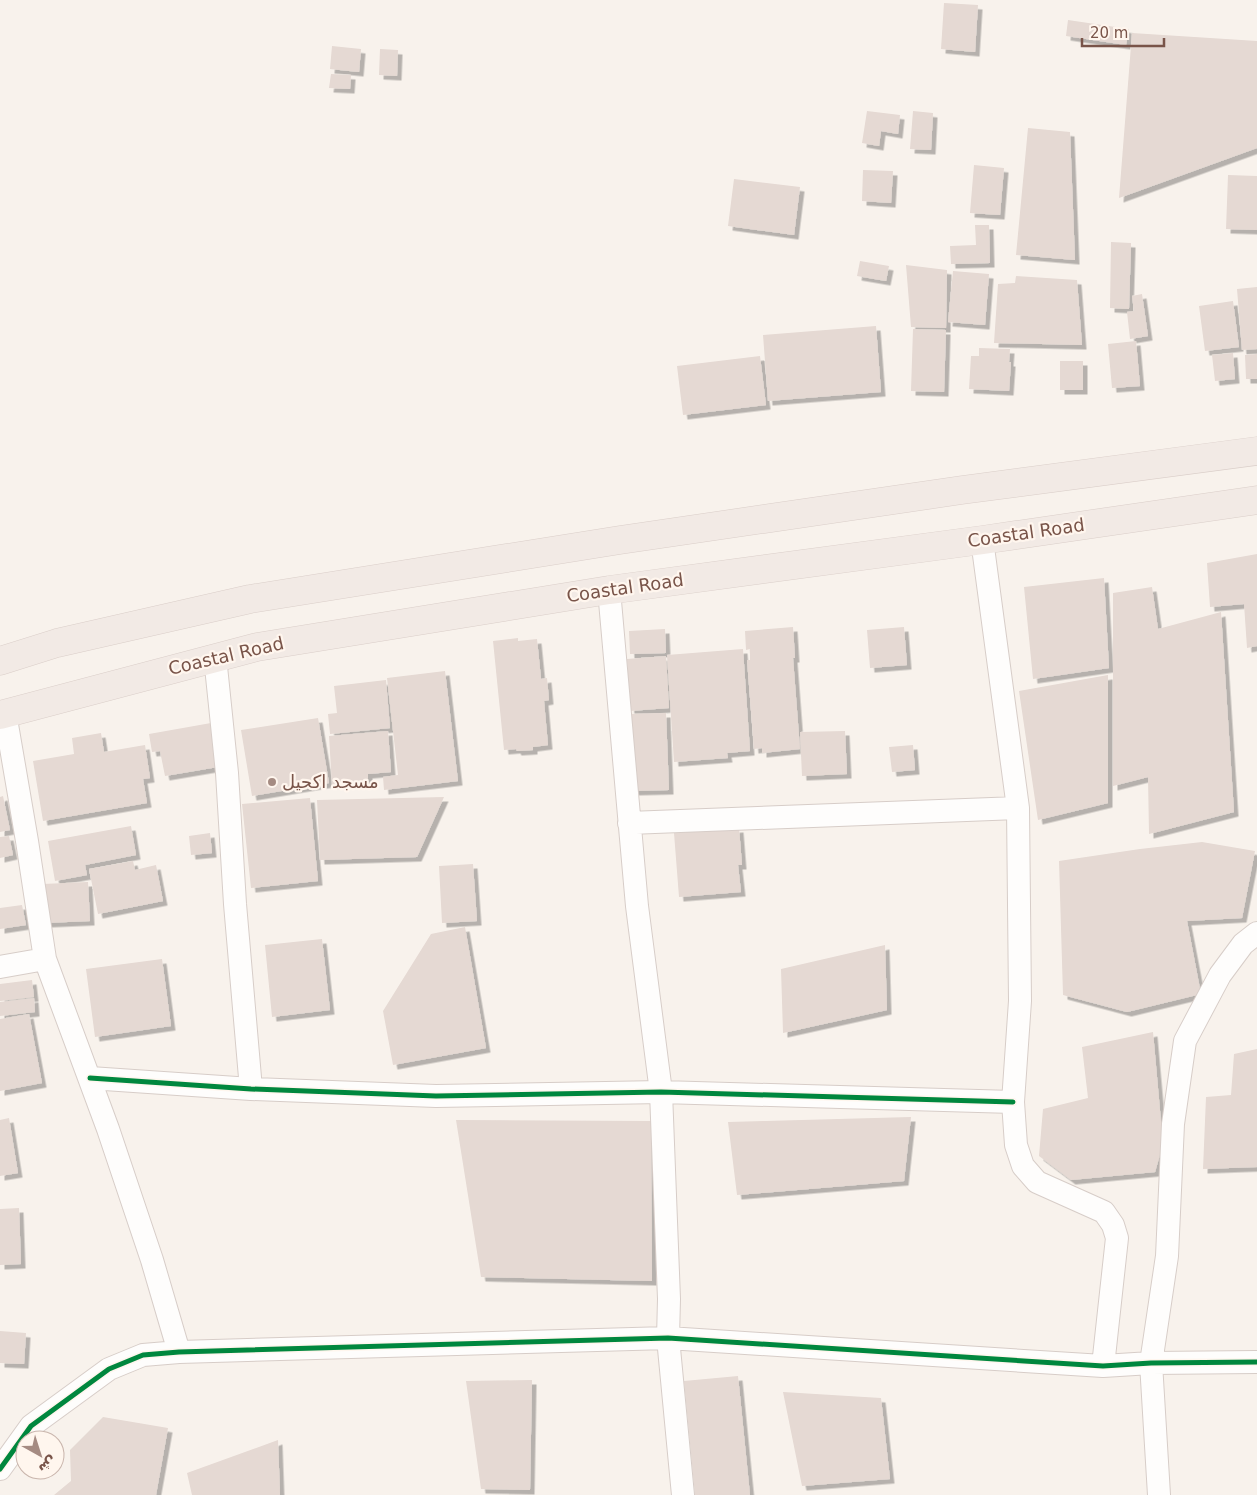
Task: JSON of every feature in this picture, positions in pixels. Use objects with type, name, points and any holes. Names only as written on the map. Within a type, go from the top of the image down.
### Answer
[{"type":"highway","points":[[0,661],[57,643],[250,599],[620,540],[962,490],[1257,451]]},
{"type":"highway","name":"Coastal Road","points":[[2,714],[257,647],[609,590],[982,540],[1257,500]]},
{"type":"street","points":[[982,540],[1018,808],[1020,1001],[1013,1102],[1016,1144],[1023,1166],[1037,1182],[1104,1212],[1112,1225],[1117,1238],[1102,1366]]},
{"type":"street","points":[[609,590],[637,906],[660,1092],[669,1299],[668,1338],[683,1495]]},
{"type":"street","points":[[215,657],[227,773],[235,904],[251,1090]]},
{"type":"street","points":[[2,714],[27,841],[45,959],[90,1078],[152,1260],[179,1352]]},
{"type":"street","points":[[629,823],[1018,808]]},
{"type":"street","points":[[1160,1495],[1150,1363],[1168,1256],[1173,1124],[1185,1041],[1220,975],[1243,944],[1257,933]]},
{"type":"street","points":[[0,967],[45,959]]},
{"type":"street","points":[[90,1078],[251,1090],[436,1096],[660,1092],[1013,1102]]},
{"type":"street","points":[[0,1469],[31,1426],[109,1369],[143,1355],[179,1352],[668,1338],[1102,1366],[1150,1363],[1257,1362]]},
{"type":"building","points":[[944,3],[978,5],[975,52],[941,49]]},
{"type":"building","points":[[1068,20],[1129,29],[1126,45],[1066,36]]},
{"type":"building","points":[[1132,33],[1257,41],[1257,148],[1119,198]]},
{"type":"building","points":[[332,46],[361,49],[359,72],[330,69]]},
{"type":"building","points":[[380,49],[398,50],[397,76],[379,75]]},
{"type":"building","points":[[331,74],[351,75],[350,89],[329,88]]},
{"type":"building","points":[[867,111],[900,115],[898,134],[881,131],[879,146],[862,143]]},
{"type":"building","points":[[913,111],[933,113],[931,150],[910,149]]},
{"type":"building","points":[[1028,128],[1070,132],[1075,260],[1016,255]]},
{"type":"building","points":[[974,165],[1004,168],[1000,215],[970,213]]},
{"type":"building","points":[[863,170],[893,171],[891,203],[862,201]]},
{"type":"building","points":[[1228,175],[1257,176],[1257,230],[1226,229]]},
{"type":"building","points":[[734,179],[800,187],[794,235],[728,226]]},
{"type":"building","points":[[975,225],[989,225],[990,263],[951,264],[950,246],[976,245]]},
{"type":"building","points":[[1111,242],[1131,243],[1129,309],[1110,308]]},
{"type":"building","points":[[860,261],[889,266],[886,281],[857,276]]},
{"type":"building","points":[[906,265],[947,270],[946,328],[911,327]]},
{"type":"building","points":[[953,271],[989,274],[985,325],[948,322]]},
{"type":"building","points":[[1016,276],[1077,280],[1082,345],[994,343],[998,284],[1015,283]]},
{"type":"building","points":[[1257,287],[1257,349],[1242,350],[1237,289]]},
{"type":"building","points":[[1142,294],[1148,336],[1130,339],[1127,312],[1134,311],[1132,296]]},
{"type":"building","points":[[1233,301],[1239,347],[1205,351],[1199,306]]},
{"type":"building","points":[[876,326],[881,392],[768,401],[763,335]]},
{"type":"building","points":[[913,329],[946,330],[944,392],[911,391]]},
{"type":"building","points":[[1136,341],[1140,386],[1112,388],[1108,344]]},
{"type":"building","points":[[979,348],[1010,349],[1009,391],[969,389],[971,356],[979,356]]},
{"type":"building","points":[[1233,353],[1235,379],[1215,381],[1212,355]]},
{"type":"building","points":[[1257,354],[1257,379],[1246,379],[1245,355]]},
{"type":"building","points":[[760,356],[766,405],[683,415],[677,366]]},
{"type":"building","points":[[1060,361],[1083,361],[1083,390],[1060,390]]},
{"type":"building","points":[[1257,554],[1257,646],[1247,648],[1244,604],[1210,607],[1207,563]]},
{"type":"building","points":[[1104,578],[1109,668],[1033,679],[1024,587]]},
{"type":"building","points":[[1152,587],[1158,629],[1221,612],[1234,812],[1149,834],[1148,777],[1113,786],[1113,593]]},
{"type":"building","points":[[793,627],[795,658],[793,658],[800,749],[762,753],[762,748],[754,749],[747,660],[750,660],[750,649],[746,650],[745,631]]},
{"type":"building","points":[[904,627],[907,665],[870,668],[867,630]]},
{"type":"building","points":[[665,629],[666,653],[630,654],[629,631]]},
{"type":"building","points":[[518,638],[518,641],[537,639],[541,679],[547,678],[549,700],[544,701],[548,745],[533,747],[533,750],[517,751],[516,749],[504,750],[493,641]]},
{"type":"building","points":[[743,649],[750,751],[727,753],[728,758],[674,762],[667,655]]},
{"type":"building","points":[[666,656],[669,708],[630,711],[627,659]]},
{"type":"building","points":[[445,671],[458,781],[384,790],[383,777],[398,775],[387,678]]},
{"type":"building","points":[[1108,675],[1108,803],[1038,820],[1019,691]]},
{"type":"building","points":[[386,680],[390,728],[330,734],[328,714],[337,713],[334,686]]},
{"type":"building","points":[[666,713],[669,790],[630,791],[628,714]]},
{"type":"building","points":[[318,718],[329,783],[252,796],[241,730]]},
{"type":"building","points":[[211,723],[218,767],[165,776],[160,751],[152,752],[149,734]]},
{"type":"building","points":[[388,731],[391,772],[368,774],[368,782],[332,785],[329,736]]},
{"type":"building","points":[[845,731],[847,774],[802,776],[800,732]]},
{"type":"building","points":[[101,733],[104,752],[145,745],[150,778],[143,779],[147,803],[43,821],[33,761],[74,754],[72,738]]},
{"type":"building","points":[[913,745],[915,770],[892,772],[889,747]]},
{"type":"building","points":[[3,796],[10,830],[0,832],[0,797]]},
{"type":"building","points":[[444,797],[417,857],[320,860],[317,800]]},
{"type":"building","points":[[310,798],[318,881],[251,888],[242,804]]},
{"type":"building","points":[[131,826],[136,855],[85,865],[87,875],[55,881],[48,841]]},
{"type":"building","points":[[739,828],[742,865],[738,865],[741,892],[679,897],[674,833]]},
{"type":"building","points":[[210,833],[212,853],[191,855],[189,836]]},
{"type":"building","points":[[9,836],[13,855],[0,858],[0,837]]},
{"type":"building","points":[[1202,842],[1255,851],[1242,918],[1187,921],[1201,994],[1127,1012],[1063,995],[1059,861]]},
{"type":"building","points":[[133,861],[135,870],[156,865],[163,901],[98,914],[89,869]]},
{"type":"building","points":[[473,864],[477,921],[442,923],[439,866]]},
{"type":"building","points":[[88,882],[90,921],[45,923],[43,884]]},
{"type":"building","points":[[22,905],[26,925],[0,929],[0,908]]},
{"type":"building","points":[[465,927],[486,1048],[393,1065],[383,1011],[431,934]]},
{"type":"building","points":[[322,939],[330,1010],[272,1017],[265,945]]},
{"type":"building","points":[[885,945],[887,1010],[783,1033],[781,969]]},
{"type":"building","points":[[162,959],[171,1026],[95,1037],[86,969]]},
{"type":"building","points":[[32,980],[34,997],[0,1001],[0,984]]},
{"type":"building","points":[[34,998],[35,1012],[0,1016],[0,1002]]},
{"type":"building","points":[[29,1014],[42,1083],[0,1091],[0,1019]]},
{"type":"building","points":[[1153,1032],[1163,1144],[1155,1172],[1071,1180],[1039,1156],[1043,1109],[1088,1098],[1082,1047]]},
{"type":"building","points":[[1257,1049],[1257,1167],[1203,1169],[1206,1097],[1231,1095],[1234,1054]]},
{"type":"building","points":[[911,1117],[904,1181],[737,1195],[728,1122]]},
{"type":"building","points":[[9,1118],[18,1173],[0,1176],[0,1120]]},
{"type":"building","points":[[456,1120],[651,1121],[652,1281],[481,1277]]},
{"type":"building","points":[[19,1208],[21,1264],[0,1265],[0,1209]]},
{"type":"building","points":[[0,1331],[26,1333],[24,1364],[0,1363]]},
{"type":"building","points":[[738,1376],[750,1495],[695,1495],[684,1381]]},
{"type":"building","points":[[532,1380],[530,1490],[481,1489],[466,1381]]},
{"type":"building","points":[[783,1392],[881,1398],[890,1479],[802,1486]]},
{"type":"building","points":[[103,1417],[168,1428],[156,1495],[54,1495],[71,1481],[70,1450]]},
{"type":"building","points":[[278,1440],[280,1495],[192,1495],[187,1473]]},
{"type":"cycle path","points":[[90,1078],[251,1089],[436,1096],[661,1092],[1013,1102]]},
{"type":"cycle path","points":[[0,1469],[31,1426],[109,1369],[143,1355],[179,1352],[668,1338],[1103,1366],[1151,1363],[1257,1362]]},
{"type":"place","name":"مسجد اكحيل","points":[[272,782]]}]
